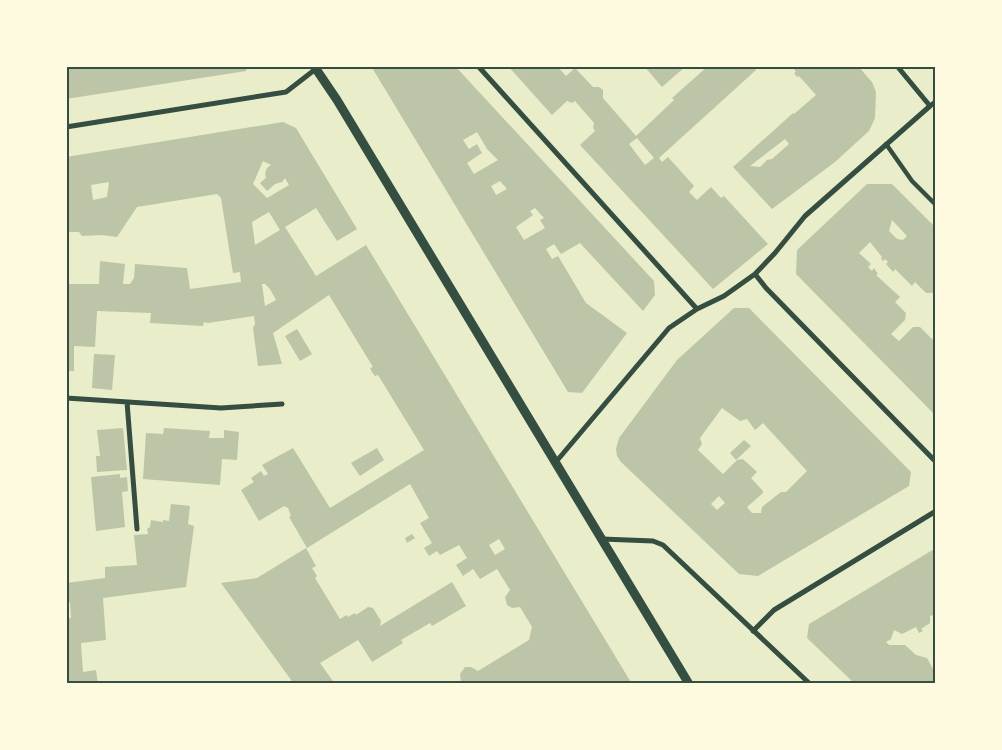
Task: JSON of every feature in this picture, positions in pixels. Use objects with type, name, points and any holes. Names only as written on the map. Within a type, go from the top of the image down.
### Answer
[{"type":"street","points":[[478,66],[697,309]]},
{"type":"street","points":[[897,66],[930,106]]},
{"type":"street","points":[[66,127],[286,92],[316,67],[689,684]]},
{"type":"street","points":[[555,463],[669,328],[697,309],[724,296],[755,274],[805,216],[936,101]]},
{"type":"street","points":[[886,144],[912,181],[936,205]]},
{"type":"street","points":[[755,274],[766,288],[936,462]]},
{"type":"street","points":[[66,398],[221,408],[282,404]]},
{"type":"street","points":[[127,402],[137,529]]},
{"type":"street","points":[[753,631],[774,610],[936,511]]},
{"type":"street","points":[[601,539],[653,540],[663,545],[810,684]]},
{"type":"building","points":[[66,66],[248,66],[246,71],[66,99]]},
{"type":"building","points":[[371,66],[455,66],[654,281],[655,295],[643,311],[580,243],[561,254],[554,244],[546,249],[552,259],[558,256],[586,303],[627,333],[582,393],[568,392]],"holes":[[[477,132],[487,149],[498,160],[474,174],[467,163],[482,153],[477,144],[469,149],[463,140]],[[500,181],[507,189],[496,195],[491,186]],[[535,208],[544,218],[540,220],[545,228],[524,240],[516,227],[533,215],[530,211]]]},
{"type":"building","points":[[508,66],[557,66],[566,76],[575,68],[593,87],[599,87],[603,90],[603,98],[636,136],[674,100],[672,98],[708,66],[753,66],[756,70],[659,158],[662,162],[668,157],[694,186],[689,192],[697,200],[711,187],[721,198],[724,196],[768,244],[713,289],[580,145],[595,131],[593,128],[594,123],[575,101],[572,103],[567,101],[552,115]],"holes":[[[637,138],[654,158],[645,165],[629,144]]]},
{"type":"building","points":[[644,66],[686,66],[662,87]]},
{"type":"building","points":[[792,66],[858,66],[872,82],[876,92],[875,118],[869,131],[835,162],[772,209],[733,167],[816,95],[799,76],[797,77],[794,73],[796,72]],"holes":[[[785,139],[789,144],[760,167],[750,166]]]},
{"type":"building","points":[[283,122],[296,128],[357,229],[337,241],[316,208],[285,227],[316,276],[366,245],[632,684],[457,684],[461,682],[460,674],[465,667],[471,667],[478,671],[529,640],[532,627],[520,607],[512,608],[507,605],[505,597],[510,590],[497,569],[480,579],[473,569],[463,576],[456,565],[467,558],[459,545],[440,555],[437,551],[429,556],[424,548],[432,543],[420,523],[429,518],[410,484],[307,548],[289,517],[291,516],[288,508],[284,506],[259,521],[241,490],[254,482],[251,478],[261,471],[264,476],[268,474],[262,465],[293,448],[330,508],[424,450],[378,375],[375,376],[372,372],[370,368],[373,367],[329,295],[273,333],[282,364],[258,366],[253,328],[255,324],[254,316],[204,322],[203,326],[150,323],[151,313],[97,311],[95,347],[74,346],[74,371],[66,371],[66,284],[99,284],[100,261],[125,264],[123,284],[130,284],[134,278],[135,264],[187,268],[190,289],[241,282],[240,272],[233,273],[221,198],[217,194],[137,207],[117,237],[102,235],[82,236],[79,232],[66,232],[66,157]],"holes":[[[263,161],[271,165],[265,173],[266,178],[260,183],[267,191],[285,178],[289,185],[267,198],[253,184]],[[109,182],[107,197],[93,200],[91,185]],[[269,212],[280,230],[255,245],[252,222]],[[262,284],[265,284],[270,289],[276,300],[265,306]],[[499,539],[505,549],[495,555],[489,545]]]},
{"type":"building","points":[[867,184],[892,184],[936,228],[936,290],[932,293],[926,293],[915,282],[912,286],[895,269],[893,272],[886,264],[888,262],[885,259],[883,261],[881,259],[882,257],[870,242],[859,253],[871,264],[868,267],[872,271],[874,268],[878,274],[876,275],[900,297],[895,302],[906,313],[905,320],[891,334],[899,341],[913,327],[920,327],[936,343],[936,416],[796,274],[797,250]],"holes":[[[892,220],[907,236],[903,240],[897,239],[889,231]]]},
{"type":"building","points":[[734,308],[749,308],[911,472],[909,486],[758,576],[739,574],[621,462],[617,456],[616,449],[619,438],[677,360]],"holes":[[[722,408],[740,421],[747,419],[755,430],[763,423],[807,471],[786,492],[781,492],[762,507],[761,513],[752,513],[747,507],[763,493],[751,478],[757,472],[743,459],[737,460],[723,474],[698,450],[702,444],[700,438]],[[719,496],[725,503],[717,510],[711,504]]]},
{"type":"building","points":[[297,329],[312,354],[300,361],[285,336]]},
{"type":"building","points":[[94,354],[115,355],[112,390],[92,388]]},
{"type":"building","points":[[123,428],[127,470],[97,472],[96,456],[100,456],[97,430]]},
{"type":"building","points":[[164,428],[210,431],[209,438],[224,438],[224,430],[239,432],[237,460],[222,459],[220,485],[143,479],[146,433],[163,434]]},
{"type":"building","points":[[744,440],[751,446],[736,460],[730,453]]},
{"type":"building","points":[[377,448],[384,460],[360,476],[351,463]]},
{"type":"building","points":[[120,474],[120,478],[127,477],[128,491],[122,492],[125,527],[96,531],[91,477]]},
{"type":"building","points":[[171,504],[190,506],[188,524],[194,526],[186,587],[103,598],[106,640],[81,643],[83,672],[96,670],[98,684],[66,684],[66,618],[71,618],[70,602],[66,603],[66,583],[105,578],[105,567],[137,565],[134,535],[148,534],[147,529],[150,527],[151,520],[169,521]]},
{"type":"building","points":[[412,534],[415,538],[407,543],[405,538]]},
{"type":"building","points":[[306,548],[316,566],[312,568],[317,576],[315,578],[340,619],[355,613],[356,615],[368,607],[373,608],[381,621],[380,626],[452,582],[466,606],[432,626],[430,623],[401,640],[403,643],[372,662],[358,640],[320,663],[335,684],[294,684],[221,583],[257,578]]},
{"type":"building","points":[[936,548],[936,614],[930,616],[930,623],[921,629],[923,631],[919,633],[916,627],[902,634],[894,630],[891,639],[886,642],[889,645],[905,645],[916,655],[927,658],[936,674],[936,684],[855,684],[807,638],[809,624]]}]
